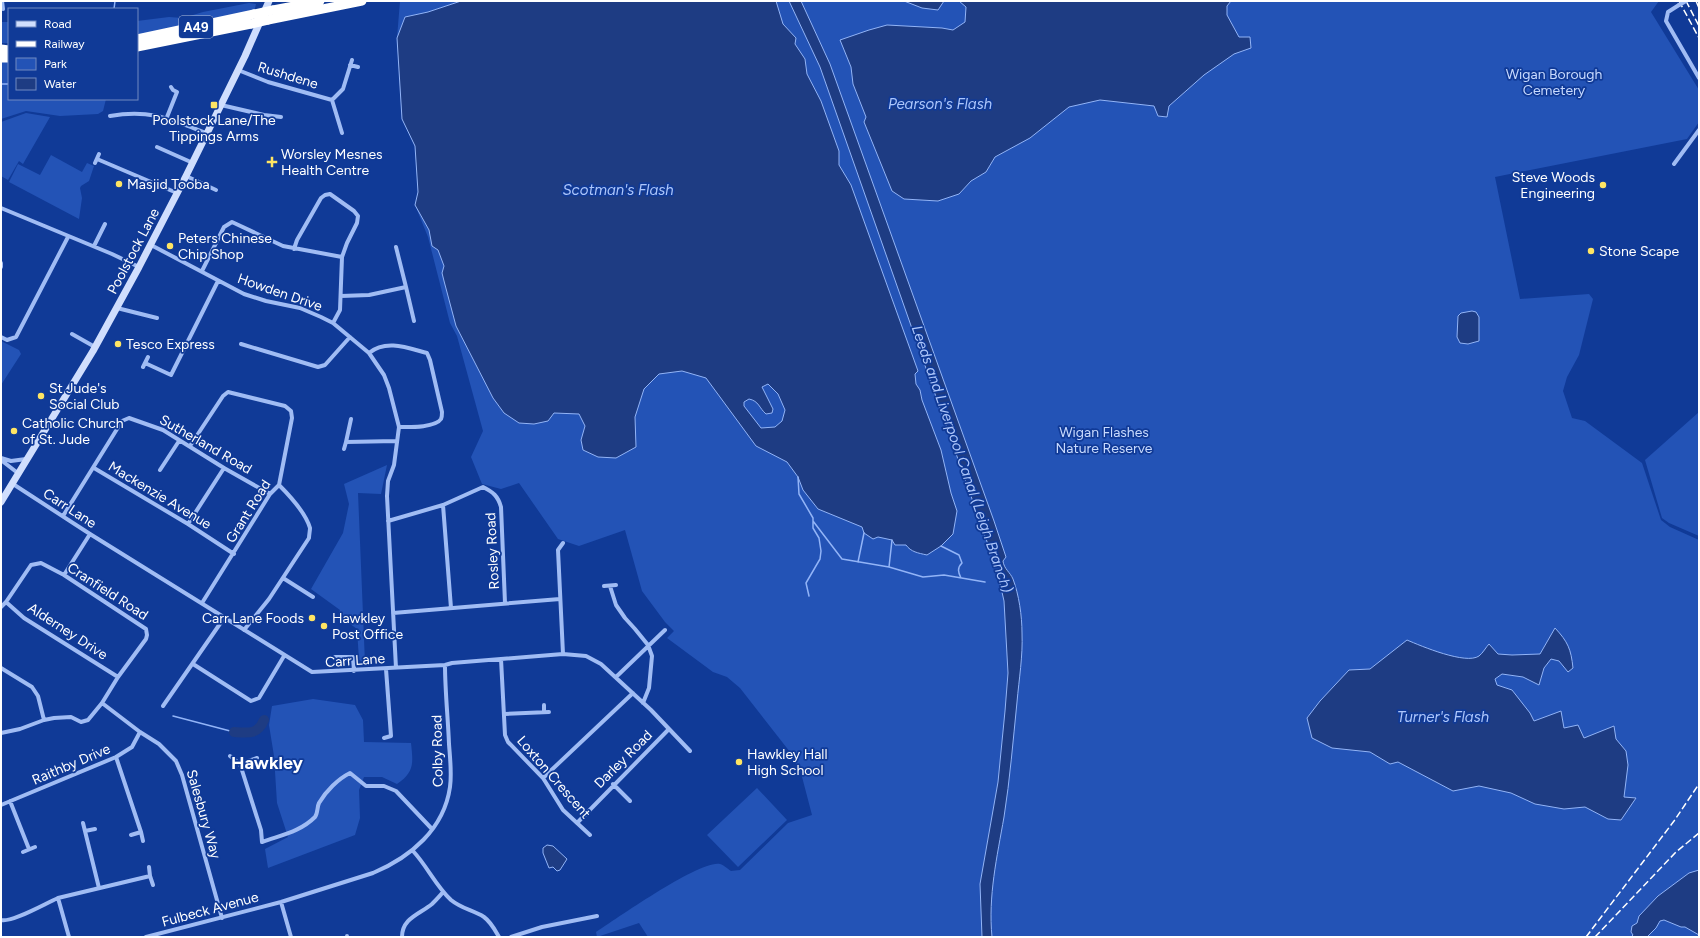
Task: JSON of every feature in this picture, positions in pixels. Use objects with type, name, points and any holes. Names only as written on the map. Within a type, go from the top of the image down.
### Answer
[{"type":"highway","name":"A49","points":[[138,39],[320,1]]},
{"type":"highway","name":"A49","points":[[138,47],[362,1]]},
{"type":"main road","name":"Poolstock Lane","points":[[1,502],[30,457],[96,347],[151,245],[178,194],[206,133],[238,70],[269,1]]},
{"type":"street","points":[[2,1],[2,9]]},
{"type":"street","points":[[1686,1],[1668,12],[1666,21],[1699,78]]},
{"type":"street","name":"Rushdene","points":[[332,100],[343,89],[352,60]]},
{"type":"street","points":[[350,65],[358,67]]},
{"type":"street","name":"Rushdene","points":[[238,70],[268,82],[332,100]]},
{"type":"street","points":[[167,118],[180,91],[173,90],[171,87]]},
{"type":"street","name":"Rushdene","points":[[332,100],[342,133]]},
{"type":"street","points":[[221,105],[264,115],[281,117]]},
{"type":"street","points":[[110,116],[123,114],[149,114],[167,118],[206,133]]},
{"type":"street","points":[[1674,164],[1699,130]]},
{"type":"street","points":[[156,147],[193,163]]},
{"type":"street","points":[[97,159],[178,194]]},
{"type":"street","points":[[186,176],[216,190]]},
{"type":"street","points":[[294,249],[297,240],[321,198],[325,195],[334,195],[358,216],[357,223],[345,247],[342,257],[340,310],[333,324]]},
{"type":"street","points":[[1,208],[68,237],[94,246],[139,267]]},
{"type":"street","points":[[202,271],[224,227],[229,223],[235,223],[277,243],[294,249],[342,257]]},
{"type":"street","points":[[94,246],[105,224]]},
{"type":"street","points":[[1,337],[7,340],[16,337],[68,237]]},
{"type":"street","name":"Howden Drive","points":[[151,245],[202,271],[218,281],[258,298],[300,308],[333,324],[369,353],[384,375],[389,388],[398,427],[394,465],[388,481],[386,496],[396,668]]},
{"type":"street","points":[[396,247],[414,321]]},
{"type":"street","points":[[148,357],[144,365],[171,375],[218,281]]},
{"type":"street","points":[[341,296],[369,295],[406,286]]},
{"type":"street","points":[[117,308],[157,318]]},
{"type":"street","points":[[72,334],[96,347]]},
{"type":"street","points":[[241,344],[318,367],[325,365],[350,337]]},
{"type":"street","points":[[369,353],[381,345],[392,345],[427,353],[430,360],[442,412],[441,419],[436,423],[426,426],[398,427]]},
{"type":"street","name":"Grant Road","points":[[190,446],[222,396],[228,392],[285,406],[291,411],[292,418],[278,485],[270,494],[234,554],[202,603]]},
{"type":"street","name":"Sutherland Road","points":[[63,516],[122,421],[129,418],[163,430],[224,468],[270,494]]},
{"type":"street","points":[[344,449],[351,419]]},
{"type":"street","points":[[160,470],[179,441]]},
{"type":"street","points":[[346,442],[396,441]]},
{"type":"street","points":[[1,459],[18,461],[30,457]]},
{"type":"street","points":[[1,459],[19,474]]},
{"type":"street","name":"Mackenzie Avenue","points":[[94,468],[188,524],[234,554]]},
{"type":"street","points":[[188,524],[224,468]]},
{"type":"street","name":"Carr Lane","points":[[13,484],[284,656],[312,672],[354,671],[445,665],[563,654],[580,655],[592,658],[616,677],[643,702],[690,751]]},
{"type":"street","points":[[244,630],[255,618],[309,538],[310,529],[292,500],[278,485]]},
{"type":"street","name":"Rosley Road","points":[[388,521],[443,505],[483,487],[494,493],[498,498],[501,507],[505,603]]},
{"type":"street","points":[[443,505],[451,608]]},
{"type":"street","points":[[64,575],[90,534]]},
{"type":"street","points":[[563,543],[558,550],[563,654]]},
{"type":"street","name":"Cranfield Road","points":[[1,607],[31,565],[41,563],[64,575],[146,629],[148,635],[146,640],[118,677],[102,703],[88,720],[81,722],[71,717],[64,717],[44,720],[20,729],[1,732]]},
{"type":"street","points":[[283,578],[313,597]]},
{"type":"street","points":[[604,586],[616,585]]},
{"type":"street","points":[[610,586],[616,605],[625,618],[648,644],[652,656],[649,688],[643,702]]},
{"type":"street","points":[[393,613],[560,599]]},
{"type":"street","name":"Alderney Drive","points":[[6,602],[24,618],[118,677]]},
{"type":"street","points":[[163,706],[224,618]]},
{"type":"street","points":[[616,677],[648,644],[665,630]]},
{"type":"street","points":[[193,664],[251,701],[259,698],[284,656]]},
{"type":"street","points":[[335,657],[353,657],[354,671]]},
{"type":"street","name":"Loxton Crescent","points":[[501,659],[505,735],[508,742],[543,778],[563,810],[590,835]]},
{"type":"street","name":"Colby Road","points":[[281,902],[373,873],[387,867],[413,851],[432,829],[445,807],[451,779],[445,665]]},
{"type":"street","points":[[1,668],[32,687],[38,696],[44,720]]},
{"type":"street","points":[[384,738],[391,736],[386,669]]},
{"type":"street","points":[[543,778],[633,693]]},
{"type":"street","name":"Salesbury Way","points":[[102,703],[140,732],[159,744],[169,752],[176,761],[182,774],[222,918]]},
{"type":"street","points":[[505,714],[547,712],[544,704]]},
{"type":"street","name":"Darley Road","points":[[577,823],[613,784],[669,729]]},
{"type":"street","name":"Raithby Drive","points":[[1,805],[116,757],[132,747],[140,732]]},
{"type":"street","points":[[230,756],[240,764],[261,830],[262,842],[298,830],[307,824],[316,816],[318,804],[327,793],[343,776],[350,773],[366,786],[384,786],[396,791],[432,829]]},
{"type":"street","points":[[116,757],[143,841]]},
{"type":"street","points":[[240,764],[257,758]]},
{"type":"street","points":[[613,784],[630,800]]},
{"type":"street","points":[[10,801],[29,849]]},
{"type":"street","points":[[83,823],[99,888]]},
{"type":"street","points":[[86,831],[95,829]]},
{"type":"street","points":[[130,836],[141,832]]},
{"type":"street","points":[[23,852],[35,847]]},
{"type":"street","points":[[413,851],[443,892],[461,908],[484,917],[494,928],[499,937]]},
{"type":"street","points":[[149,867],[153,884]]},
{"type":"street","points":[[1,920],[4,921],[13,918],[58,898],[150,876]]},
{"type":"street","points":[[402,937],[404,927],[408,921],[432,904],[443,892]]},
{"type":"street","points":[[58,898],[69,937]]},
{"type":"street","points":[[281,902],[291,937]]},
{"type":"street","name":"Fulbeck Avenue","points":[[146,937],[281,902]]},
{"type":"street","points":[[511,937],[542,927],[597,916]]},
{"type":"green space","name":"Wigan Flashes Nature Reserve","points":[[400,1],[1659,1],[1651,12],[1699,90],[1699,122],[1687,139],[1495,177],[1520,299],[1589,294],[1593,299],[1579,355],[1567,377],[1563,391],[1572,418],[1585,421],[1642,463],[1661,520],[1670,527],[1699,540],[1699,937],[648,937],[639,923],[597,937],[596,932],[639,903],[695,871],[710,865],[720,864],[731,871],[740,870],[788,823],[812,815],[801,773],[790,752],[740,688],[727,677],[713,672],[667,638],[674,631],[665,622],[642,591],[625,530],[579,546],[558,539],[519,483],[501,489],[482,484],[471,457],[483,431],[457,336],[450,323],[428,237],[415,205],[418,192],[415,146],[402,119],[397,38]]},
{"type":"green space","points":[[249,3],[256,4],[254,12],[138,35],[138,21],[169,17],[183,18],[203,12]]},
{"type":"green space","points":[[1,22],[8,22],[8,43],[1,43]]},
{"type":"green space","points":[[1,60],[8,60],[8,100],[106,100],[103,111],[98,114],[60,116],[26,111],[1,119]]},
{"type":"green space","points":[[26,113],[50,117],[23,164],[19,161],[8,180],[1,176],[1,122]]},
{"type":"green space","points":[[51,155],[82,172],[87,163],[94,166],[89,181],[80,188],[82,198],[79,219],[9,182],[18,164],[40,175]]},
{"type":"green space","points":[[1,341],[19,350],[21,354],[1,385]]},
{"type":"green space","points":[[1699,412],[1699,536],[1669,523],[1662,518],[1645,460]]},
{"type":"green space","points":[[387,465],[381,494],[358,493],[365,663],[359,660],[357,629],[338,615],[340,610],[311,589],[343,533],[349,504],[344,484]]},
{"type":"green space","points":[[313,699],[355,705],[363,720],[364,742],[411,743],[412,766],[403,780],[397,784],[382,777],[364,777],[359,790],[360,818],[355,835],[268,868],[265,849],[288,837],[277,803],[274,756],[269,725],[272,706]]},
{"type":"green space","points":[[757,788],[787,820],[738,867],[707,835]]},
{"type":"water","name":"Scotman's Flash","points":[[461,1],[776,1],[783,24],[796,38],[795,44],[805,59],[807,74],[821,101],[839,151],[839,165],[851,185],[918,371],[915,374],[916,384],[920,390],[922,400],[941,450],[951,493],[957,511],[953,534],[941,546],[927,555],[918,553],[912,551],[906,545],[895,545],[892,540],[878,537],[873,539],[864,533],[862,527],[818,509],[803,490],[798,477],[787,462],[756,446],[706,378],[682,371],[659,374],[644,389],[635,417],[636,447],[616,458],[598,457],[583,450],[581,440],[585,426],[579,414],[554,413],[548,421],[534,424],[519,423],[504,413],[493,398],[456,326],[442,273],[444,266],[438,250],[432,246],[429,230],[415,205],[418,192],[415,146],[402,119],[397,38],[405,17],[428,12]],"holes":[[[768,384],[778,394],[785,410],[782,421],[775,427],[761,428],[744,406],[744,402],[749,399],[752,400],[757,403],[766,414],[772,413],[773,409],[762,387]]]},
{"type":"water","name":"Leeds and Liverpool Canal (Leigh Branch)","points":[[789,1],[801,1],[830,64],[994,521],[1006,557],[1003,561],[1004,564],[1015,585],[1021,613],[1021,659],[1008,788],[992,892],[992,937],[982,937],[980,884],[998,782],[1008,673],[1004,601],[999,579],[1001,570],[999,563],[991,553],[820,67]]},
{"type":"water","points":[[904,1],[944,1],[938,10],[922,8]]},
{"type":"water","name":"Pearson's Flash","points":[[959,1],[1231,1],[1227,6],[1227,15],[1239,37],[1250,37],[1251,48],[1234,54],[1204,75],[1169,106],[1167,117],[1158,116],[1154,106],[1100,100],[1069,107],[1030,138],[995,157],[986,172],[971,181],[959,194],[938,201],[904,199],[892,191],[864,122],[866,117],[853,84],[851,67],[840,40],[887,25],[953,30],[965,22],[966,7]]},
{"type":"water","points":[[1472,311],[1476,312],[1479,317],[1479,341],[1468,344],[1460,343],[1457,337],[1458,316],[1461,313]]},
{"type":"water","name":"Turner's Flash","points":[[1555,628],[1563,637],[1568,646],[1573,668],[1568,672],[1559,661],[1551,659],[1544,668],[1539,685],[1523,677],[1502,674],[1495,679],[1497,685],[1512,690],[1530,713],[1534,721],[1561,711],[1564,728],[1578,725],[1584,738],[1614,726],[1616,739],[1626,751],[1628,765],[1624,797],[1636,798],[1621,820],[1608,819],[1585,807],[1564,809],[1535,804],[1511,793],[1479,786],[1453,791],[1398,762],[1390,764],[1370,752],[1332,748],[1312,738],[1307,718],[1320,701],[1349,670],[1370,669],[1407,640],[1443,654],[1464,658],[1479,656],[1489,644],[1498,654],[1540,654]]},
{"type":"water","points":[[547,845],[553,846],[567,859],[560,870],[557,871],[553,867],[549,868],[543,853],[543,848]]},
{"type":"water","points":[[1699,870],[1699,935],[1685,927],[1681,927],[1664,920],[1660,921],[1656,928],[1647,937],[1631,937],[1633,935],[1631,932],[1632,926],[1637,923],[1639,916],[1658,896],[1689,873]]},
{"type":"waterway","points":[[114,8],[115,1]]},
{"type":"waterway","points":[[1,84],[8,84]]},
{"type":"waterway","points":[[798,477],[799,494],[813,518],[813,528],[819,538],[821,551],[820,559],[806,583],[809,596]]},
{"type":"waterway","points":[[813,521],[842,559],[889,567],[923,577],[944,575],[985,582]]},
{"type":"waterway","points":[[858,562],[864,533]]},
{"type":"waterway","points":[[889,567],[892,540]]},
{"type":"waterway","points":[[941,546],[959,555],[962,563],[958,570],[961,578]]},
{"type":"waterway","points":[[173,716],[234,732]]},
{"type":"waterway","points":[[234,732],[248,733],[256,731],[262,725],[264,720]]},
{"type":"railway","points":[[1679,1],[1699,38]]},
{"type":"railway","points":[[1686,1],[1699,26]]},
{"type":"railway","points":[[1696,1],[1699,8]]},
{"type":"railway","points":[[1586,937],[1674,821],[1699,784]]},
{"type":"railway","points":[[1595,937],[1676,852],[1699,833]]},
{"type":"place","name":"Poolstock Lane/The Tippings Arms","points":[[214,105]]},
{"type":"place","name":"Worsley Mesnes Health Centre","points":[[272,162]]},
{"type":"place","name":"Masjid Tooba","points":[[119,184]]},
{"type":"place","name":"Steve Woods Engineering","points":[[1603,185]]},
{"type":"place","name":"Peters Chinese Chip Shop","points":[[170,246]]},
{"type":"place","name":"Stone Scape","points":[[1591,251]]},
{"type":"place","name":"Tesco Express","points":[[118,344]]},
{"type":"place","name":"St Jude's Social Club","points":[[41,396]]},
{"type":"place","name":"Catholic Church of St. Jude","points":[[14,431]]},
{"type":"place","name":"Carr Lane Foods","points":[[312,618]]},
{"type":"place","name":"Hawkley Post Office","points":[[324,626]]},
{"type":"place","name":"Hawkley Hall High School","points":[[739,762]]},
{"type":"district","name":"Hawkley","points":[[267,763]]},
{"type":"park label","name":"Wigan Borough Cemetery","points":[[1554,82]]}]
